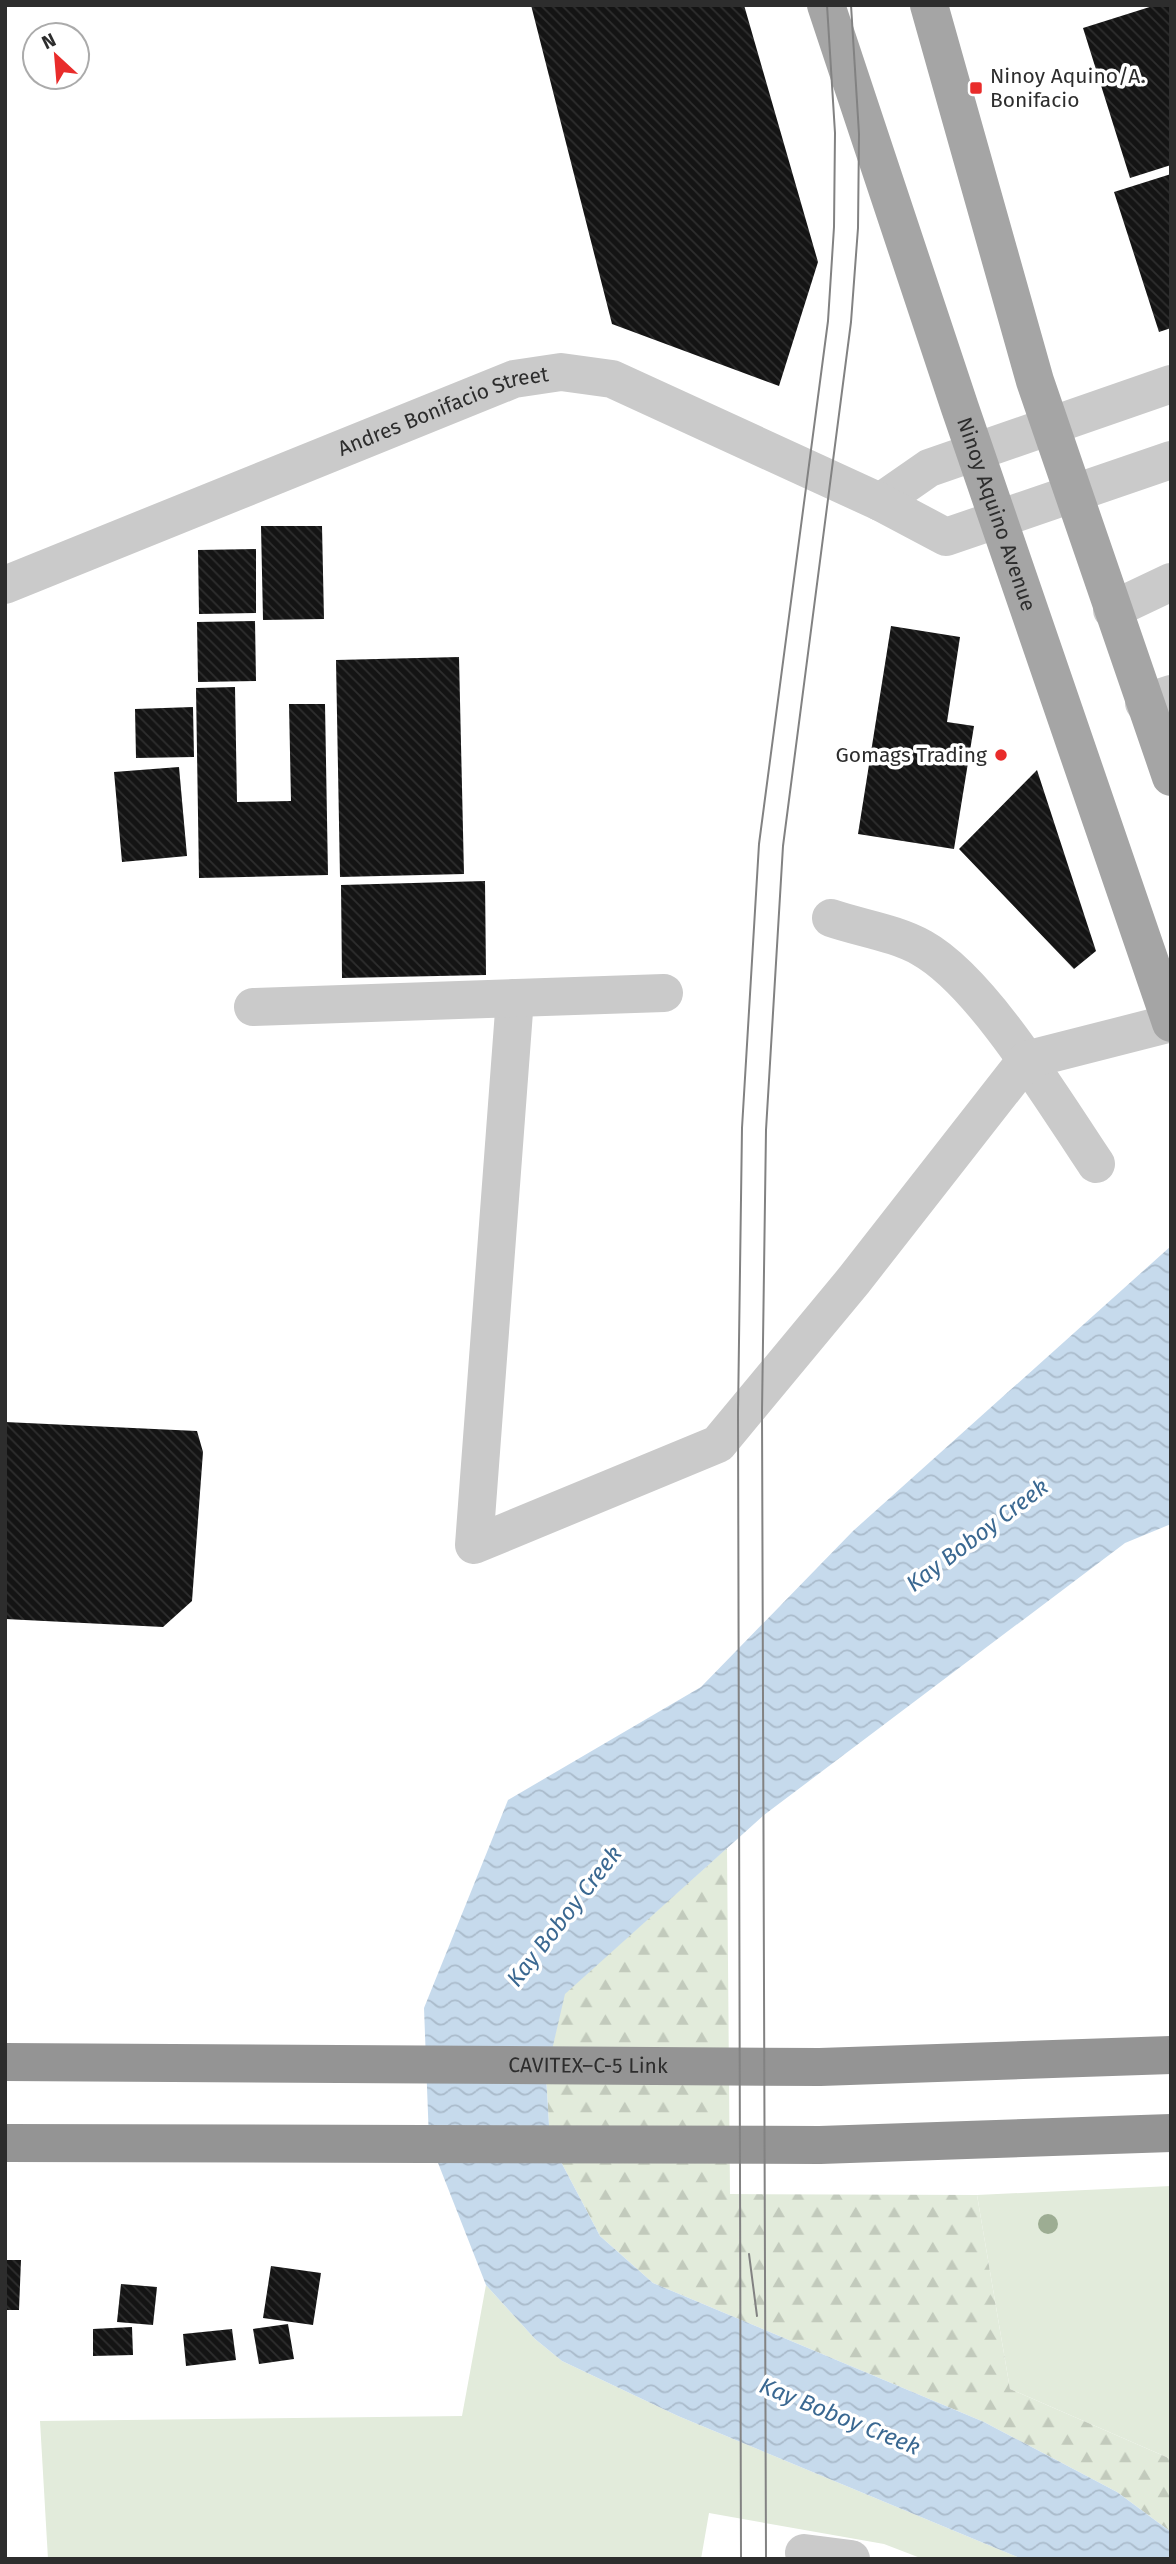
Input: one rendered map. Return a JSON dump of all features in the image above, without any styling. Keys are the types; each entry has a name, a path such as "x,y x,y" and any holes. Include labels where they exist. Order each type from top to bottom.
{"highway":[{"name":"CAVITEX–C-5 Link","path":"5,2062 820,2067 1171,2055"},
{"path":"5,2143 807,2145 1171,2133"}],"main road":[{"name":"Ninoy Aquino Avenue","path":"827,5 975,452 1171,1023"},
{"path":"929,5 1050,426 1112,610 1158,699 1171,777"}],"street":[{"name":"Andres Bonifacio Street","path":"5,585 514,379 561,372 612,379 880,502 946,537 1171,460"},
{"path":"880,502 929,468 1171,384"},
{"path":"1112,610 1171,582"},
{"path":"831,918 921,947 945,964 1026,1059 1096,1164"},
{"path":"253,1007 664,993"},
{"path":"515,998 474,1545 718,1444 854,1280 1026,1059 1171,1023"},
{"path":"804,2553 851,2559"}],"green space":[{"path":"727,1848 730,2194 977,2195 1010,2389 1171,2459 1171,2532 1117,2492 984,2422 653,2283 600,2236 550,2141 546,2076 564,1994"},
{"path":"1171,2186 1171,2459 1010,2389 977,2195"},
{"path":"486,2285 535,2339 562,2361 678,2416 1022,2559 923,2559 884,2544 709,2513 701,2559 48,2559 40,2421 462,2416"}],"water":[{"name":"Kay Boboy Creek","path":"1171,1246 1171,1524 1125,1543 764,1815 565,1994 546,2076 550,2141 600,2236 653,2283 984,2422 1117,2492 1171,2532 1171,2559 1022,2559 678,2416 562,2361 535,2339 486,2285 429,2140 424,2008 508,1800 701,1687 853,1531"}],"building":[{"path":"531,5 744,5 818,262 779,386 612,324"},
{"path":"1156,5 1171,5 1171,165 1130,178 1083,28"},
{"path":"1171,174 1171,328 1159,332 1114,192"},
{"path":"261,526 322,526 324,619 263,620"},
{"path":"256,549 256,613 199,614 198,550"},
{"path":"255,621 256,681 198,682 197,622"},
{"path":"891,626 960,637 947,722 974,726 954,849 858,834"},
{"path":"459,657 464,874 340,877 336,660"},
{"path":"235,687 237,802 291,801 289,704 325,704 328,875 199,878 196,688"},
{"path":"193,707 194,757 136,758 135,709"},
{"path":"179,767 187,856 122,862 114,772"},
{"path":"1037,770 1096,951 1074,969 959,849"},
{"path":"485,881 486,975 342,978 341,885"},
{"path":"5,1422 197,1431 203,1452 192,1601 163,1627 5,1619"},
{"path":"5,2260 21,2260 19,2310 5,2310"},
{"path":"271,2266 321,2273 313,2325 263,2318"},
{"path":"121,2284 157,2287 153,2325 117,2322"},
{"path":"288,2324 294,2359 259,2364 253,2329"},
{"path":"132,2327 133,2355 93,2356 93,2329"},
{"path":"232,2329 236,2360 186,2366 183,2334"}],"tram line":[{"path":"741,2559 738,1413 742,1128 759,844 828,321 834,227 835,133 827,5"},
{"path":"766,2559 762,1412 766,1130 783,846 851,322 858,228 859,134 851,5"},
{"path":"749,2254 757,2316"}],"place":[{"name":"Ninoy Aquino/A. Bonifacio","path":"976,88"},
{"name":"Gomags Trading","path":"1001,755"}]}
